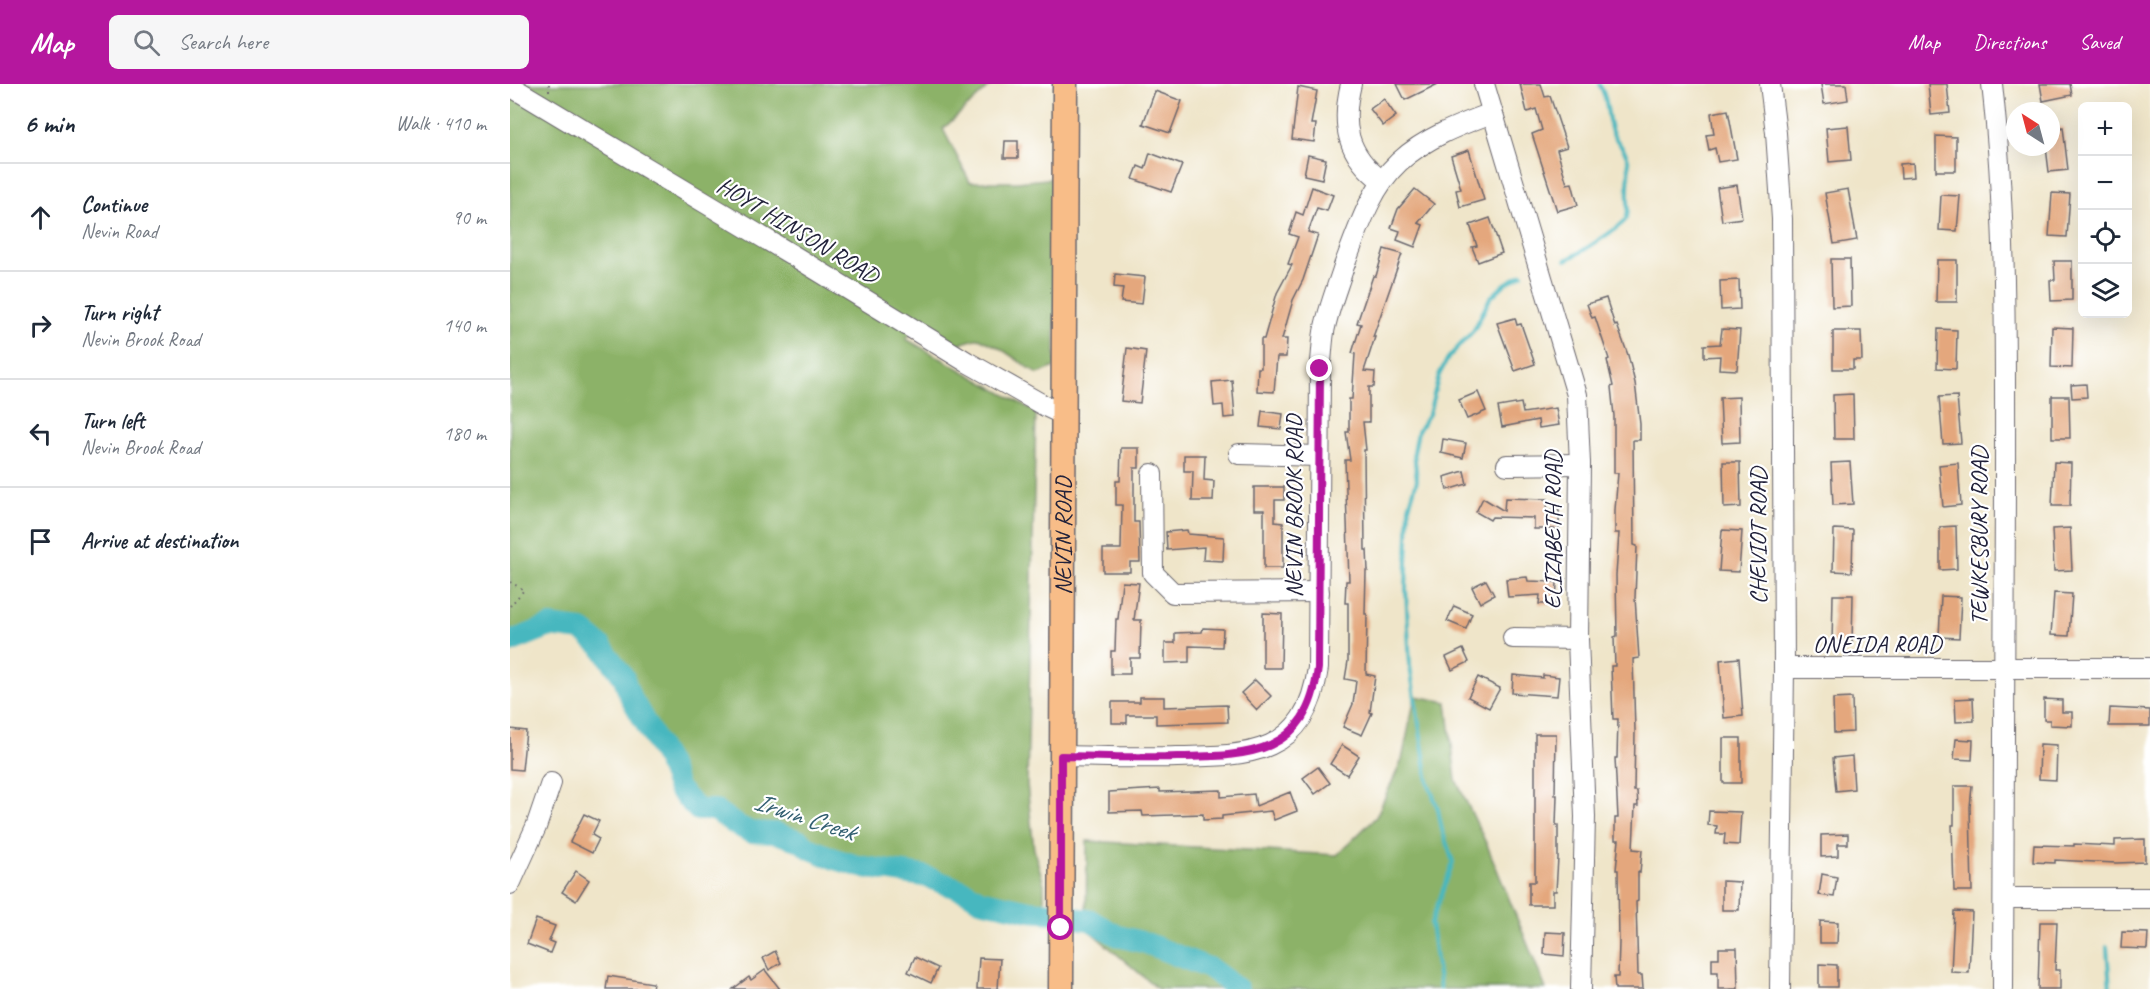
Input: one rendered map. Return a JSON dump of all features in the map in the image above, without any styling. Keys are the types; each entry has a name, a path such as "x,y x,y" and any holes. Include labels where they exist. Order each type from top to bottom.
{"main road":[{"name":"NEVIN ROAD","path":"1061,989 1065,84"}],"street":[{"path":"1351,84 1346,119 1350,140 1366,169 1382,181"},
{"name":"ELIZABETH ROAD","path":"1485,84 1577,395 1580,464 1578,639 1585,817 1581,989"},
{"name":"CHEVIOT ROAD","path":"1770,84 1782,219 1784,668 1780,989"},
{"name":"TEWKESBURY ROAD","path":"1992,84 2000,155 2003,232 2005,670 2003,989"},
{"name":"HOYT HINSON ROAD","path":"510,86 967,362 1062,414"},
{"name":"NEVIN BROOK ROAD","path":"1061,756 1222,756 1250,752 1275,743 1295,727 1310,705 1318,668 1320,369 1325,331 1336,289 1359,226 1382,181 1399,162 1419,146 1463,124 1492,113"},
{"path":"1239,454 1319,456"},
{"path":"1508,465 1580,464"},
{"path":"1152,474 1153,573 1173,593 1319,591"},
{"path":"1513,638 1578,639"},
{"name":"ONEIDA ROAD","path":"1784,668 2005,670 2150,668"},
{"path":"510,884 536,827 550,783"},
{"path":"2004,897 2150,898"}],"path":[{"path":"510,582 524,590 510,606"}],"green space":[{"path":"510,84 992,84 943,129 970,182 1017,182 1056,178 1055,367 1038,374 998,347 979,338 959,344 921,320 906,339 1036,412 1027,784 1034,850 1044,884 1044,912 980,900 967,892 924,876 858,866 835,859 811,849 800,841 776,833 750,832 715,810 698,810 678,789 668,763 629,694 624,678 601,646 582,630 550,626 510,642"},
{"path":"1415,696 1447,702 1456,780 1487,845 1546,989 1158,989 1086,928 1087,841 1337,855 1376,817 1402,760"}],"building":[{"path":"1397,84 1438,84 1405,100"},
{"path":"1520,84 1541,84 1545,97 1550,96 1567,147 1557,150 1567,184 1572,183 1578,205 1557,211 1532,134 1542,130 1536,109 1527,112"},
{"path":"1821,84 1846,84 1848,100 1824,104"},
{"path":"1928,84 1947,84 1950,113 1931,115"},
{"path":"2040,84 2070,84 2072,95 2043,101"},
{"path":"1298,87 1317,91 1311,124 1316,124 1314,142 1292,139"},
{"path":"1155,91 1182,101 1170,133 1143,124"},
{"path":"1384,99 1396,116 1383,126 1370,109"},
{"path":"1728,110 1737,159 1718,162 1715,148 1709,150 1706,135 1714,134 1711,113"},
{"path":"1848,126 1851,160 1829,162 1826,128"},
{"path":"2060,127 2063,127 2068,170 2049,172 2047,156 2060,156"},
{"path":"1936,136 1956,137 1956,171 1936,171"},
{"path":"1005,141 1018,141 1018,158 1004,158"},
{"path":"1469,150 1484,200 1460,207 1456,190 1461,189 1451,156"},
{"path":"1150,153 1182,165 1171,192 1133,179 1138,166 1145,169"},
{"path":"1308,155 1326,159 1322,179 1304,175"},
{"path":"1913,163 1914,177 1901,178 1900,164"},
{"path":"1737,185 1742,218 1722,221 1717,188"},
{"path":"1312,187 1333,195 1327,211 1317,208 1308,232 1318,235 1303,280 1293,300 1282,339 1287,339 1286,357 1277,357 1274,392 1257,391 1258,368 1261,368 1261,339 1264,339 1277,293 1292,265 1288,264 1298,237 1289,234 1296,212 1303,215"},
{"path":"1415,189 1434,204 1418,223 1423,225 1415,247 1397,240 1400,231 1391,228 1398,209"},
{"path":"1848,189 1857,240 1834,244 1825,193"},
{"path":"2052,193 2070,194 2067,237 2049,236"},
{"path":"1941,195 1960,196 1957,231 1939,230"},
{"path":"1490,218 1502,253 1478,262 1472,247 1477,246 1470,225"},
{"path":"1384,249 1402,254 1373,337 1375,337 1364,371 1375,372 1374,387 1369,387 1369,422 1363,422 1366,450 1364,450 1365,550 1367,550 1368,571 1366,571 1365,614 1367,614 1366,674 1375,676 1370,712 1372,713 1362,735 1343,727 1353,704 1356,681 1345,679 1348,661 1348,603 1345,603 1346,581 1349,581 1345,460 1350,460 1346,432 1349,432 1349,399 1352,399 1355,354 1352,353 1361,324 1357,323"},
{"path":"1831,259 1850,259 1851,306 1832,307"},
{"path":"1937,260 1957,260 1957,302 1936,302"},
{"path":"2054,261 2072,261 2072,300 2051,301 2050,280 2055,280"},
{"path":"1115,274 1145,277 1142,304 1121,302 1123,288 1114,287"},
{"path":"1739,280 1740,309 1721,310 1720,281"},
{"path":"1606,298 1628,355 1635,383 1640,424 1640,440 1633,440 1634,545 1637,546 1635,598 1639,658 1633,659 1634,791 1637,791 1638,806 1635,806 1633,849 1642,850 1640,873 1638,872 1638,901 1636,902 1638,975 1642,975 1643,989 1615,989 1614,977 1618,977 1619,942 1618,870 1616,870 1619,840 1615,840 1615,818 1618,818 1615,758 1617,758 1618,719 1613,719 1611,666 1615,666 1614,637 1617,636 1616,575 1619,533 1615,533 1615,510 1618,473 1614,473 1614,416 1611,387 1613,386 1607,360 1609,359 1595,317 1592,318 1587,304"},
{"path":"1515,318 1517,325 1521,324 1535,364 1515,371 1497,323"},
{"path":"2052,327 2073,328 2072,368 2051,367"},
{"path":"1722,329 1740,330 1737,370 1719,369 1720,356 1704,357 1704,345 1720,344"},
{"path":"1938,329 1957,330 1956,369 1937,368"},
{"path":"1833,331 1861,331 1862,360 1853,360 1853,369 1833,369"},
{"path":"1127,348 1146,351 1140,403 1121,401"},
{"path":"1232,380 1235,417 1224,418 1223,405 1214,406 1212,382"},
{"path":"2086,384 2087,397 2072,398 2071,385"},
{"path":"1478,392 1486,411 1467,419 1459,400"},
{"path":"1853,394 1854,439 1834,439 1833,395"},
{"path":"1957,396 1961,443 1943,444 1939,397"},
{"path":"2052,396 2069,396 2070,438 2052,438"},
{"path":"1739,397 1740,442 1722,443 1720,398"},
{"path":"1521,403 1523,413 1556,408 1559,425 1539,428 1538,420 1502,427 1498,407"},
{"path":"1262,411 1283,414 1281,429 1260,427"},
{"path":"1443,439 1466,443 1463,458 1441,453"},
{"path":"1121,448 1139,448 1139,468 1134,468 1134,522 1139,522 1140,562 1130,562 1130,572 1103,572 1103,549 1121,549 1122,505 1116,505 1116,481 1120,481"},
{"path":"1184,455 1205,455 1204,480 1214,481 1213,501 1192,501 1193,471 1184,471"},
{"path":"1723,462 1740,462 1741,507 1724,508"},
{"path":"1850,462 1853,504 1833,505 1831,463"},
{"path":"2054,462 2071,463 2070,506 2052,506"},
{"path":"1958,463 1961,505 1943,507 1939,465"},
{"path":"1464,471 1467,484 1447,490 1444,477"},
{"path":"1254,487 1284,487 1284,500 1275,500 1275,522 1283,523 1283,568 1264,568 1264,510 1254,510"},
{"path":"1483,498 1504,511 1505,498 1548,499 1547,510 1559,510 1559,529 1534,529 1534,518 1492,517 1490,520 1476,512"},
{"path":"1956,526 1957,569 1940,570 1940,527"},
{"path":"2070,528 2072,570 2054,571 2052,529"},
{"path":"1834,529 1853,530 1852,572 1833,571"},
{"path":"1187,530 1188,534 1224,537 1223,561 1203,560 1204,547 1167,550 1166,532"},
{"path":"1722,530 1742,531 1739,572 1719,571"},
{"path":"1527,577 1528,581 1557,582 1556,604 1539,604 1540,595 1508,597 1506,579"},
{"path":"1486,580 1494,595 1480,603 1472,587"},
{"path":"1122,582 1139,583 1134,620 1141,620 1140,658 1130,658 1130,674 1111,674 1111,651 1115,651 1116,619 1118,619"},
{"path":"2054,593 2072,594 2069,636 2051,635"},
{"path":"1833,595 1853,595 1852,644 1832,644"},
{"path":"1941,596 1961,597 1959,638 1939,637"},
{"path":"1454,606 1472,614 1466,629 1447,621"},
{"path":"1263,613 1282,614 1281,668 1263,668"},
{"path":"1203,628 1223,629 1222,647 1189,646 1189,662 1165,663 1165,643 1175,643 1175,633 1202,632"},
{"path":"1463,649 1469,662 1452,670 1446,657"},
{"path":"1739,658 1743,716 1724,718 1720,660"},
{"path":"1513,675 1559,677 1557,696 1512,693"},
{"path":"1478,677 1500,688 1489,708 1468,697"},
{"path":"1255,680 1271,696 1257,710 1241,693"},
{"path":"1140,697 1164,697 1164,707 1227,705 1228,722 1156,724 1156,715 1127,715 1127,723 1112,723 1112,702 1140,702"},
{"path":"1852,698 1853,732 1834,733 1833,699"},
{"path":"1973,698 1974,721 1956,722 1955,699"},
{"path":"2044,699 2062,700 2062,712 2072,712 2072,726 2050,725 2050,720 2044,720"},
{"path":"2110,708 2150,710 2150,726 2109,726"},
{"path":"510,729 526,731 522,770 510,769"},
{"path":"1535,734 1556,734 1555,795 1557,795 1558,858 1553,905 1529,905 1529,882 1535,882"},
{"path":"1723,738 1741,738 1741,783 1723,783"},
{"path":"1956,739 1973,740 1972,760 1954,759"},
{"path":"2040,744 2057,745 2056,780 2039,779"},
{"path":"1342,745 1359,756 1347,775 1330,764"},
{"path":"1852,756 1854,789 1836,791 1833,758"},
{"path":"1318,767 1330,783 1315,794 1303,778"},
{"path":"1954,786 1972,786 1970,807 1972,891 1954,891 1952,825 1954,825"},
{"path":"1160,789 1160,792 1221,790 1221,797 1254,794 1256,806 1290,792 1297,811 1274,820 1271,811 1203,820 1203,814 1143,816 1142,811 1109,812 1109,792"},
{"path":"1709,811 1741,812 1739,845 1724,844 1725,834 1716,834 1717,826 1708,825"},
{"path":"584,814 599,821 592,835 599,839 592,853 570,842"},
{"path":"1848,834 1848,844 1838,844 1838,856 1821,857 1821,835"},
{"path":"2145,839 2145,862 2055,860 2055,863 2033,862 2034,845 2115,846 2115,840"},
{"path":"576,871 589,880 576,901 562,892"},
{"path":"1822,874 1837,877 1834,897 1819,895"},
{"path":"1722,881 1740,882 1739,910 1722,910"},
{"path":"1954,911 1972,912 1969,973 1951,972"},
{"path":"536,919 555,926 549,941 554,943 550,953 527,944"},
{"path":"1820,921 1838,922 1837,943 1820,943"},
{"path":"2040,922 2057,922 2055,970 2060,970 2060,989 2038,989"},
{"path":"1545,932 1565,933 1564,956 1544,954"},
{"path":"2122,932 2148,933 2147,949 2121,948"},
{"path":"1719,948 1737,948 1738,989 1718,989 1718,972 1712,972 1712,958 1719,958"},
{"path":"775,951 781,963 769,970 763,958"},
{"path":"915,957 938,968 931,983 908,972"},
{"path":"979,958 1000,959 998,989 977,989"},
{"path":"1819,964 1837,965 1837,987 1819,987"},
{"path":"765,970 780,989 733,989 749,977 751,980"},
{"path":"608,976 653,983 652,989 606,989"}],"waterway":[{"path":"1566,260 1617,228 1627,215 1628,160 1612,132 1599,84"},
{"path":"1440,989 1431,923 1453,862 1428,782 1410,666 1406,589 1409,507 1417,480 1414,452 1418,431 1429,414 1439,375 1448,358 1474,330 1490,298 1505,284 1522,274"},
{"name":"Irwin Creek","path":"510,642 550,626 582,630 601,646 624,678 629,694 668,763 678,789 698,810 715,810 750,832 776,833 800,841 811,849 835,859 858,866 924,876 967,892 980,900 1030,911 1066,914 1074,918 1090,920 1118,936 1146,943 1211,969 1238,989"},
{"path":"2107,947 2110,989"}],"route":[{"path":"1061,928 1061,756 1135,758 1222,756 1250,752 1263,749 1286,736 1303,717 1310,705 1318,668 1320,369"}]}
